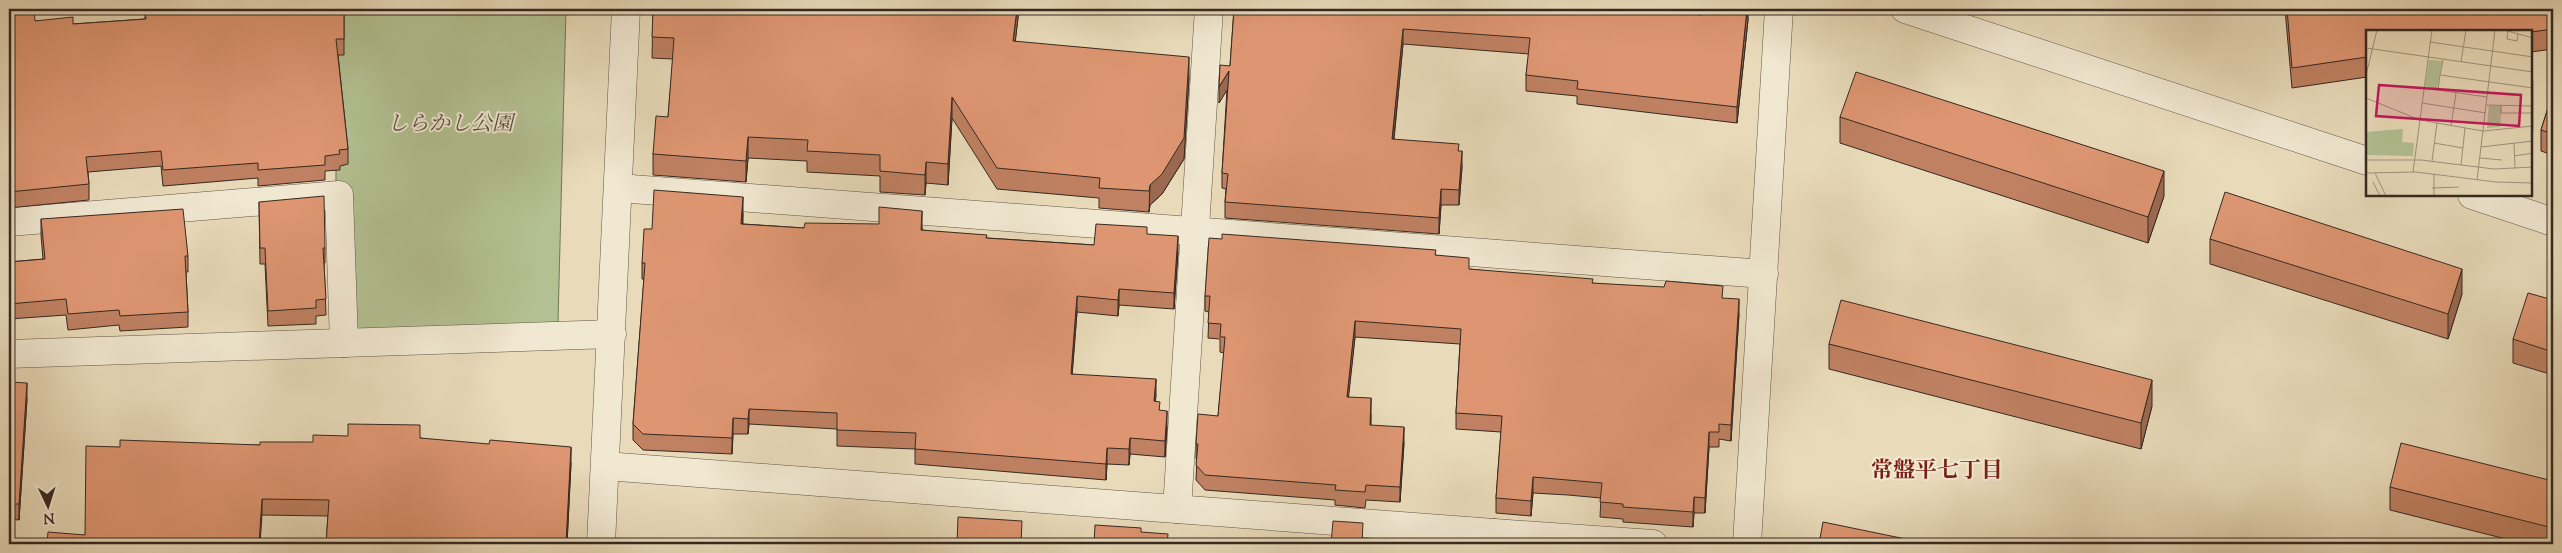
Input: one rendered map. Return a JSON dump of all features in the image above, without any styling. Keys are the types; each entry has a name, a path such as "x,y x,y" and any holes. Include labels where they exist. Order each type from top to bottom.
{"street":[{"path":"601,544 626,9"},
{"path":"1177,509 1209,9"},
{"path":"1747,544 1779,9"},
{"path":"1905,9 2366,160"},
{"path":"618,188 1764,274"},
{"path":"9,222 339,195 344,343"},
{"path":"2475,196 2553,222"},
{"path":"9,354 612,334"},
{"path":"605,466 1177,509 1494,539 1654,544"}],"green space":[{"name":"しらかし公園","path":"337,9 566,9 558,322 335,333"}],"building":[{"path":"9,9 34,9 35,21 73,17 73,24 146,19 145,12 166,9 344,9 344,39 336,39 348,149 339,150 340,154 325,156 325,165 258,170 258,163 163,170 161,151 86,157 89,184 9,192"},
{"path":"653,9 1017,9 1013,41 1189,57 1184,138 1162,174 1150,185 1149,191 1099,188 1100,178 997,168 952,97 948,164 926,162 925,175 880,171 880,155 807,151 808,140 748,137 746,161 653,154 656,116 668,117 674,38 652,37"},
{"path":"1234,9 1640,9 1701,15 1701,9 1747,9 1737,107 1577,89 1578,81 1526,75 1530,38 1403,29 1392,139 1459,144 1458,151 1462,151 1459,190 1441,189 1439,218 1225,202 1228,174 1222,173 1229,71 1219,87 1220,65 1230,66"},
{"path":"2287,9 2553,9 2553,29 2532,32 2532,30 2366,30 2366,57 2292,68"},
{"path":"1856,72 2164,171 2148,217 1840,117"},
{"path":"2553,92 2553,134 2541,130"},
{"path":"654,190 743,197 741,224 804,228 805,223 879,224 879,207 922,211 921,230 987,235 986,238 1094,245 1096,224 1147,227 1147,234 1178,236 1174,293 1119,289 1118,300 1077,296 1071,374 1156,379 1154,401 1160,402 1159,410 1167,411 1165,441 1130,438 1129,449 1107,448 1106,464 915,449 916,433 837,430 837,413 749,409 748,419 733,418 732,438 643,434 633,424 645,263 642,263 644,229 652,229"},
{"path":"2225,192 2462,269 2448,314 2210,239"},
{"path":"324,196 325,248 323,248 326,299 316,300 316,308 268,311 265,248 260,248 259,202"},
{"path":"183,209 188,256 185,256 188,312 120,316 119,310 68,314 66,299 9,304 9,262 45,259 41,219"},
{"path":"1222,234 1436,250 1435,255 1469,258 1469,269 1593,279 1592,283 1664,287 1666,281 1723,286 1722,298 1739,299 1731,425 1719,424 1719,432 1709,432 1705,498 1694,497 1693,512 1623,507 1623,504 1600,502 1602,483 1533,477 1531,501 1496,498 1502,416 1456,413 1461,329 1355,321 1347,397 1371,398 1370,425 1404,427 1400,487 1366,485 1365,492 1335,490 1336,485 1205,475 1196,465 1198,414 1218,416 1225,337 1220,337 1221,324 1208,323 1210,296 1205,296 1209,238 1222,239"},
{"path":"2528,293 2553,300 2553,352 2513,339"},
{"path":"1841,300 2152,380 2141,423 1829,344"},
{"path":"9,382 27,383 19,504 9,504"},
{"path":"348,424 420,425 420,438 489,444 490,440 571,447 566,544 326,544 329,500 262,499 259,544 47,544 48,532 85,535 86,446 120,447 120,440 260,445 260,442 313,442 313,435 348,436"},
{"path":"2401,443 2553,481 2553,528 2390,487"},
{"path":"958,517 1022,521 1021,544 957,544"},
{"path":"1333,521 1363,523 1362,544 1331,544"},
{"path":"1823,522 1930,544 1819,544"},
{"path":"1095,525 1141,528 1141,532 1168,534 1167,544 1094,544"}],"district":[{"name":"常盤平七丁目","path":"1937,469"}]}
